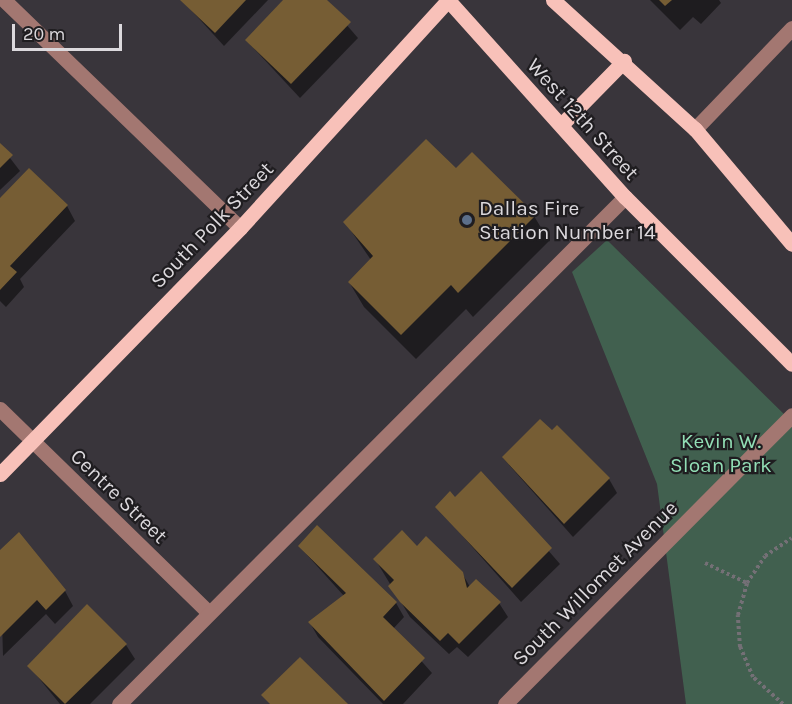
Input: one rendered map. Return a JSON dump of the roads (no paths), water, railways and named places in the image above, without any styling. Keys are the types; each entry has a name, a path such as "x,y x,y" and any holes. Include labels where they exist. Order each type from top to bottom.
{"main road":[{"name":"South Polk Street","path":"0,474 240,228 448,0"},
{"name":"West 12th Street","path":"448,0 625,197 792,364"},
{"path":"553,0 624,61 694,129 792,244"},
{"path":"561,125 624,61"}],"street":[{"path":"4,0 240,228"},
{"path":"694,129 792,28"},
{"path":"119,704 625,197"},
{"name":"Centre Street","path":"0,409 209,613"},
{"name":"South Willomet Avenue","path":"505,704 792,415"}],"place":[{"name":"Dallas Fire Station Number 14","path":"467,220"}],"park label":[{"name":"Kevin W. Sloan Park","path":"721,453"}]}
